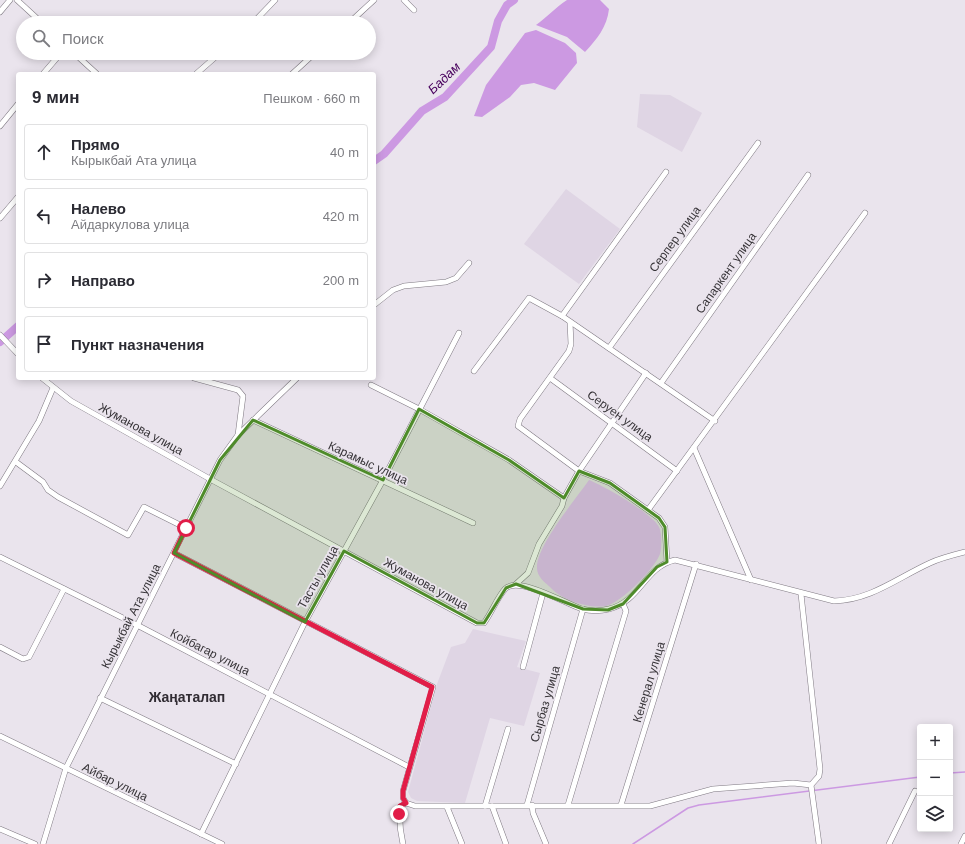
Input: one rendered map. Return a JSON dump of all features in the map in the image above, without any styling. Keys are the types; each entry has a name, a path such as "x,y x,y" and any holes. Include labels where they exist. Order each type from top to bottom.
{"street":[{"path":"0,12 10,0"},
{"path":"17,0 34,16"},
{"path":"260,16 275,0"},
{"path":"357,16 374,0"},
{"path":"404,0 414,10"},
{"path":"45,72 55,60"},
{"path":"82,60 95,72"},
{"path":"198,72 212,60"},
{"path":"294,72 307,60"},
{"path":"0,126 16,106"},
{"name":"Серпер улица","path":"609,348 758,143"},
{"path":"562,316 666,172"},
{"name":"Сапаркент улица","path":"661,383 808,175"},
{"path":"0,218 16,199"},
{"path":"648,510 715,421 865,213"},
{"path":"376,303 393,290 404,286 446,282 456,278 469,263"},
{"path":"474,371 529,298 562,316 715,421"},
{"path":"570,322 571,344 569,352 520,419 518,426 579,471 610,483 659,518 665,527 667,562"},
{"name":"Тасты улица","path":"201,834 305,622 383,480 459,333"},
{"path":"0,335 16,352"},
{"path":"646,373 579,471 564,498 562,506 539,544 528,572 516,584 583,609 596,611 608,610 623,604 634,594 657,567 675,560 696,564 801,594 834,601 858,598 879,591 929,563 965,552"},
{"name":"Серуен улица","path":"550,378 677,471"},
{"name":"Жуманова улица","path":"44,380 71,401 210,479 477,623 484,623 506,588 516,584"},
{"path":"201,380 238,390 243,396 238,434"},
{"name":"Кырыкбай Ата улица","path":"44,844 66,768 136,625 220,460 238,434 296,380"},
{"path":"371,385 419,409 509,460 564,498"},
{"path":"1,482 16,462 39,422 53,388"},
{"name":"Карамыс улица","path":"253,420 473,523"},
{"path":"694,448 751,580"},
{"path":"16,462 43,482 48,490 58,497 128,535 144,507 186,528"},
{"path":"174,553 432,687 408,767 403,791 403,798 406,803 415,806 650,806 713,789 793,783 811,785"},
{"name":"Койбагар улица","path":"0,558 269,693 408,767"},
{"name":"Кенерал улица","path":"621,805 696,564"},
{"path":"0,647 23,659 29,657 64,589"},
{"path":"523,667 543,593"},
{"path":"801,594 820,769 819,776 811,785 819,844"},
{"path":"568,805 626,611 623,604"},
{"name":"Сырбаз улица","path":"530,805 583,609"},
{"path":"100,698 236,764"},
{"path":"485,806 508,729"},
{"name":"Айбар улица","path":"0,736 222,844"},
{"path":"888,844 915,791"},
{"path":"403,844 400,832 399,814 400,806 406,803"},
{"path":"530,805 546,844"},
{"path":"447,806 462,844"},
{"path":"492,806 506,844"},
{"path":"0,830 35,844"},
{"path":"961,844 965,836"}],"highlighted area":[{"path":"419,409 509,460 564,498 579,471 610,483 659,518 665,527 667,562 657,567 623,604 608,610 583,609 516,584 506,588 484,623 477,623 344,551 305,622 174,553 220,460 253,420 383,480"}],"shaded area":[{"path":"567,0 600,0 609,9 604,27 585,52 567,37 536,25"},
{"path":"536,30 565,43 576,53 577,63 555,90 534,83 521,85 510,97 482,117 474,116 486,85 525,33"},
{"path":"640,94 670,95 702,113 682,152 637,127"},
{"path":"566,189 620,229 579,284 524,244"},
{"path":"589,480 616,494 638,508 655,521 661,533 660,554 652,568 620,599 606,606 599,607 584,605 561,596 545,583 537,571 538,559 550,535"},
{"path":"473,629 526,641 517,667 540,673 524,726 490,718 465,803 417,801 411,798 408,792 437,684 451,647 465,643"}],"waterway":[{"name":"Бадам","path":"376,160 384,154 422,111 445,97 491,47 498,21 507,5 514,0"},
{"name":"Бадам","path":"0,342 16,328"},
{"path":"953,773 965,772"},
{"path":"633,844 688,808 699,805 917,777"}],"district":[{"name":"Жаңаталап","path":"187,697"}],"route":[{"path":"186,528 174,553 432,687 408,767 403,791 403,798 406,803 400,806 399,814"}]}
